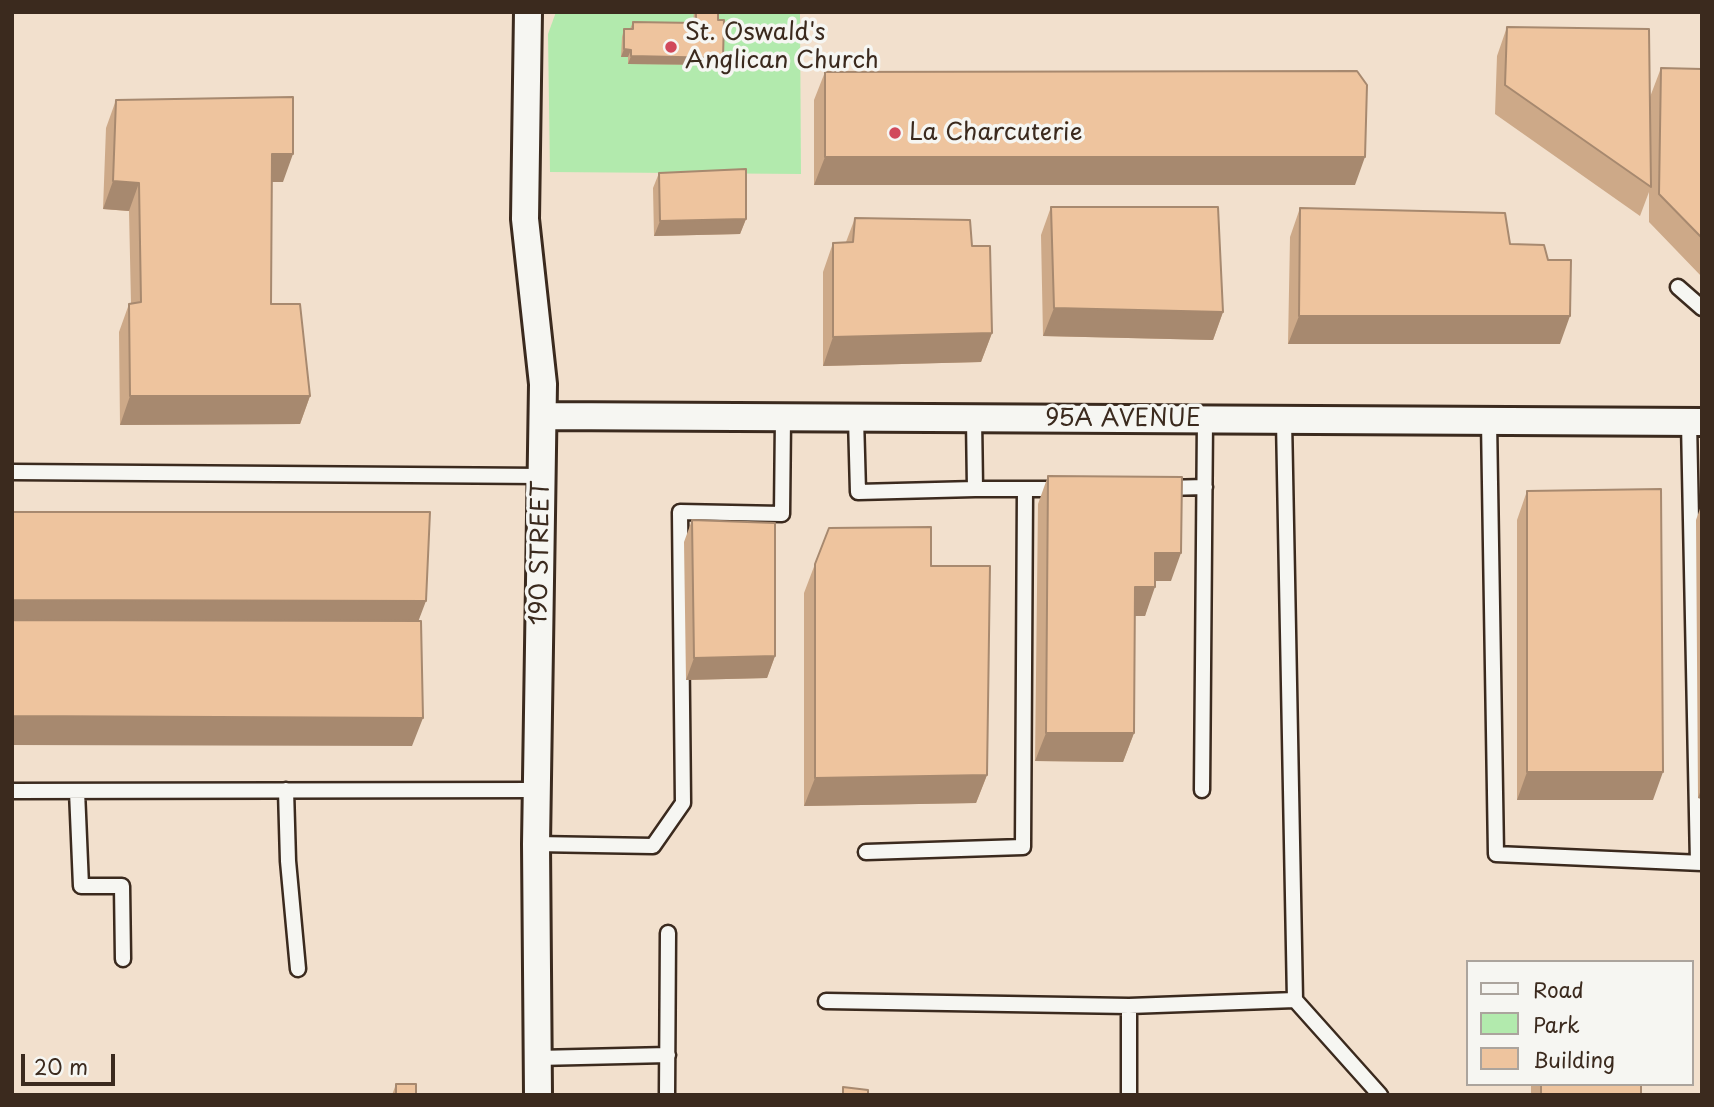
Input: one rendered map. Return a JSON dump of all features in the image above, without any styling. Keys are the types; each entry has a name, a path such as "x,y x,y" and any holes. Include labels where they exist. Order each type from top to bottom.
{"street":[{"name":"190 STREET","path":"528,12 524,219 541,353 543,416 536,844 538,1095"},
{"name":"95A AVENUE","path":"543,416 1695,422"}],"lane":[{"path":"1678,287 1702,308"},
{"path":"536,844 653,846 683,803 680,512 782,514 783,418"},
{"path":"856,418 858,492 1070,489"},
{"path":"974,418 975,489"},
{"path":"1202,790 1205,419"},
{"path":"1284,420 1295,1000 1380,1095"},
{"path":"1489,421 1496,854 1700,863 1695,422"},
{"path":"12,472 542,476"},
{"path":"1151,488 1205,487"},
{"path":"866,852 1023,847 1025,489"},
{"path":"286,790 288,861 298,969"},
{"path":"12,791 537,790"},
{"path":"77,791 81,886 122,886 124,958"},
{"path":"667,1095 668,933"},
{"path":"826,1002 1129,1006 1295,1000"},
{"path":"1129,1006 1129,1095"},
{"path":"537,1058 668,1055"}],"shaded area":[{"path":"12,12 1702,12 1702,1095 12,1095"}],"green space":[{"path":"556,12 800,12 801,174 550,172 548,34"}],"building":[{"name":"St. Oswald's Anglican Church","path":"696,12 718,12 718,20 724,20 723,58 631,56 631,50 624,49 624,29 633,29 633,22 696,23"},
{"path":"1507,27 1649,29 1651,187 1505,85"},
{"path":"1661,68 1702,69 1702,238 1659,194"},
{"path":"1357,71 1367,85 1365,157 825,157 825,72"},
{"path":"293,97 293,154 272,154 271,304 300,304 310,396 130,396 129,304 141,302 139,183 113,181 116,100"},
{"path":"746,169 746,219 660,221 659,173"},
{"path":"1051,207 1218,207 1223,312 1054,308"},
{"path":"1300,208 1505,213 1510,244 1544,245 1548,260 1571,260 1570,316 1299,316"},
{"path":"855,218 970,220 972,246 990,246 992,333 833,337 833,243 853,242"},
{"path":"1048,476 1182,477 1181,553 1155,553 1155,587 1135,587 1134,733 1046,733"},
{"path":"1661,489 1663,772 1527,772 1527,491"},
{"path":"12,512 430,512 426,601 12,600"},
{"path":"692,520 775,523 775,656 694,658"},
{"path":"931,527 931,566 990,566 987,775 815,778 815,564 829,528"},
{"path":"12,620 421,621 423,718 12,716"},
{"path":"396,1084 416,1084 416,1095 396,1095"},
{"path":"1541,1086 1641,1086 1641,1095 1541,1095"},
{"path":"843,1087 868,1090 868,1095 843,1095"}],"place":[{"name":"St. Oswald's Anglican Church","path":"671,47"},
{"name":"La Charcuterie","path":"895,133"}]}
